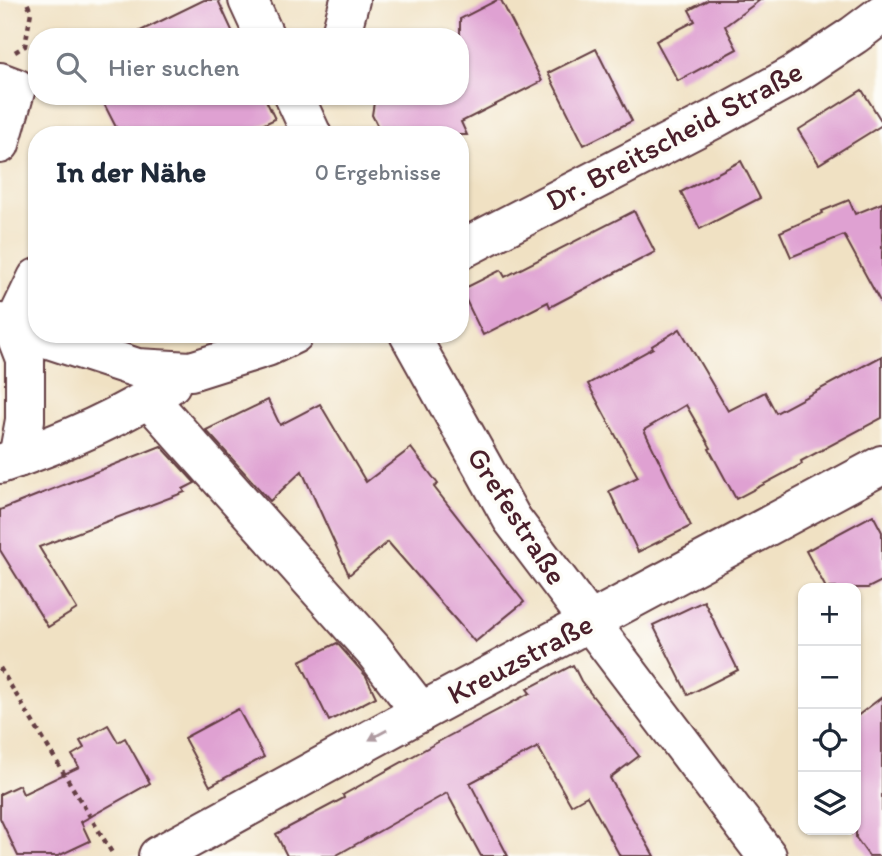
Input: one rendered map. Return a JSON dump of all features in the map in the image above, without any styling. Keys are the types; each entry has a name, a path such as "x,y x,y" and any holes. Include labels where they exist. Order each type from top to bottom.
{"street":[{"path":"248,0 261,28"},
{"path":"342,28 350,0"},
{"name":"Dr. Breitscheid Straße","path":"469,245 792,76 882,14"},
{"path":"0,144 16,88 6,68"},
{"path":"298,105 308,126"},
{"path":"7,326 28,292"},
{"path":"7,326 28,333"},
{"path":"7,326 25,359 25,420 9,461"},
{"path":"60,343 137,368 191,371"},
{"path":"9,461 95,427 149,399 191,371 275,343"},
{"name":"Grefestraße","path":"414,343 512,519 767,856"},
{"path":"149,399 374,651 421,712"},
{"name":"Kreuzstraße","path":"159,856 882,465"}],"path":[{"path":"6,68 25,46 30,12 26,0"},
{"path":"0,668 114,856"}],"building":[{"path":"204,0 218,0 231,28 146,28"},
{"path":"501,0 542,81 461,122 463,126 378,126 372,115 374,105 469,105 469,28 460,28 460,19"},
{"path":"708,0 760,0 725,26 737,49 678,81 656,41 695,21 689,10"},
{"path":"596,49 632,121 584,145 548,73"},
{"path":"862,90 882,125 819,164 798,130"},
{"path":"105,105 268,105 275,119 260,126 115,126"},
{"path":"741,161 760,198 700,229 681,192"},
{"path":"849,200 855,214 882,203 882,305 844,235 791,257 780,232"},
{"path":"634,211 655,252 550,307 548,302 483,335 469,306 469,286 501,270 505,277"},
{"path":"680,329 728,411 765,392 776,413 882,356 882,418 736,499 686,405 644,430 691,526 638,552 609,491 638,477 588,384 653,348 652,346"},
{"path":"268,400 280,425 320,404 366,482 411,448 438,484 434,487 524,602 475,642 388,542 349,575 302,471 270,501 206,430"},
{"path":"161,446 195,483 183,489 185,492 39,547 77,609 48,627 0,550 0,510"},
{"path":"873,515 882,532 882,581 868,588 861,588 861,583 823,583 806,551"},
{"path":"704,601 738,670 688,695 653,625"},
{"path":"337,643 366,676 376,697 329,721 300,661"},
{"path":"573,665 581,681 639,756 610,778 654,856 620,856 587,796 571,805 538,747 470,783 508,856 481,856 447,793 335,856 287,856 276,834 530,693 527,689"},
{"path":"882,697 882,856 869,856 856,838 856,835 861,835 861,713"},
{"path":"238,709 264,757 210,786 184,738"},
{"path":"108,725 118,742 125,738 150,783 81,822 90,841 58,856 18,856 0,818 0,794 19,785 23,794 79,767 72,755 84,748 80,741"}]}
